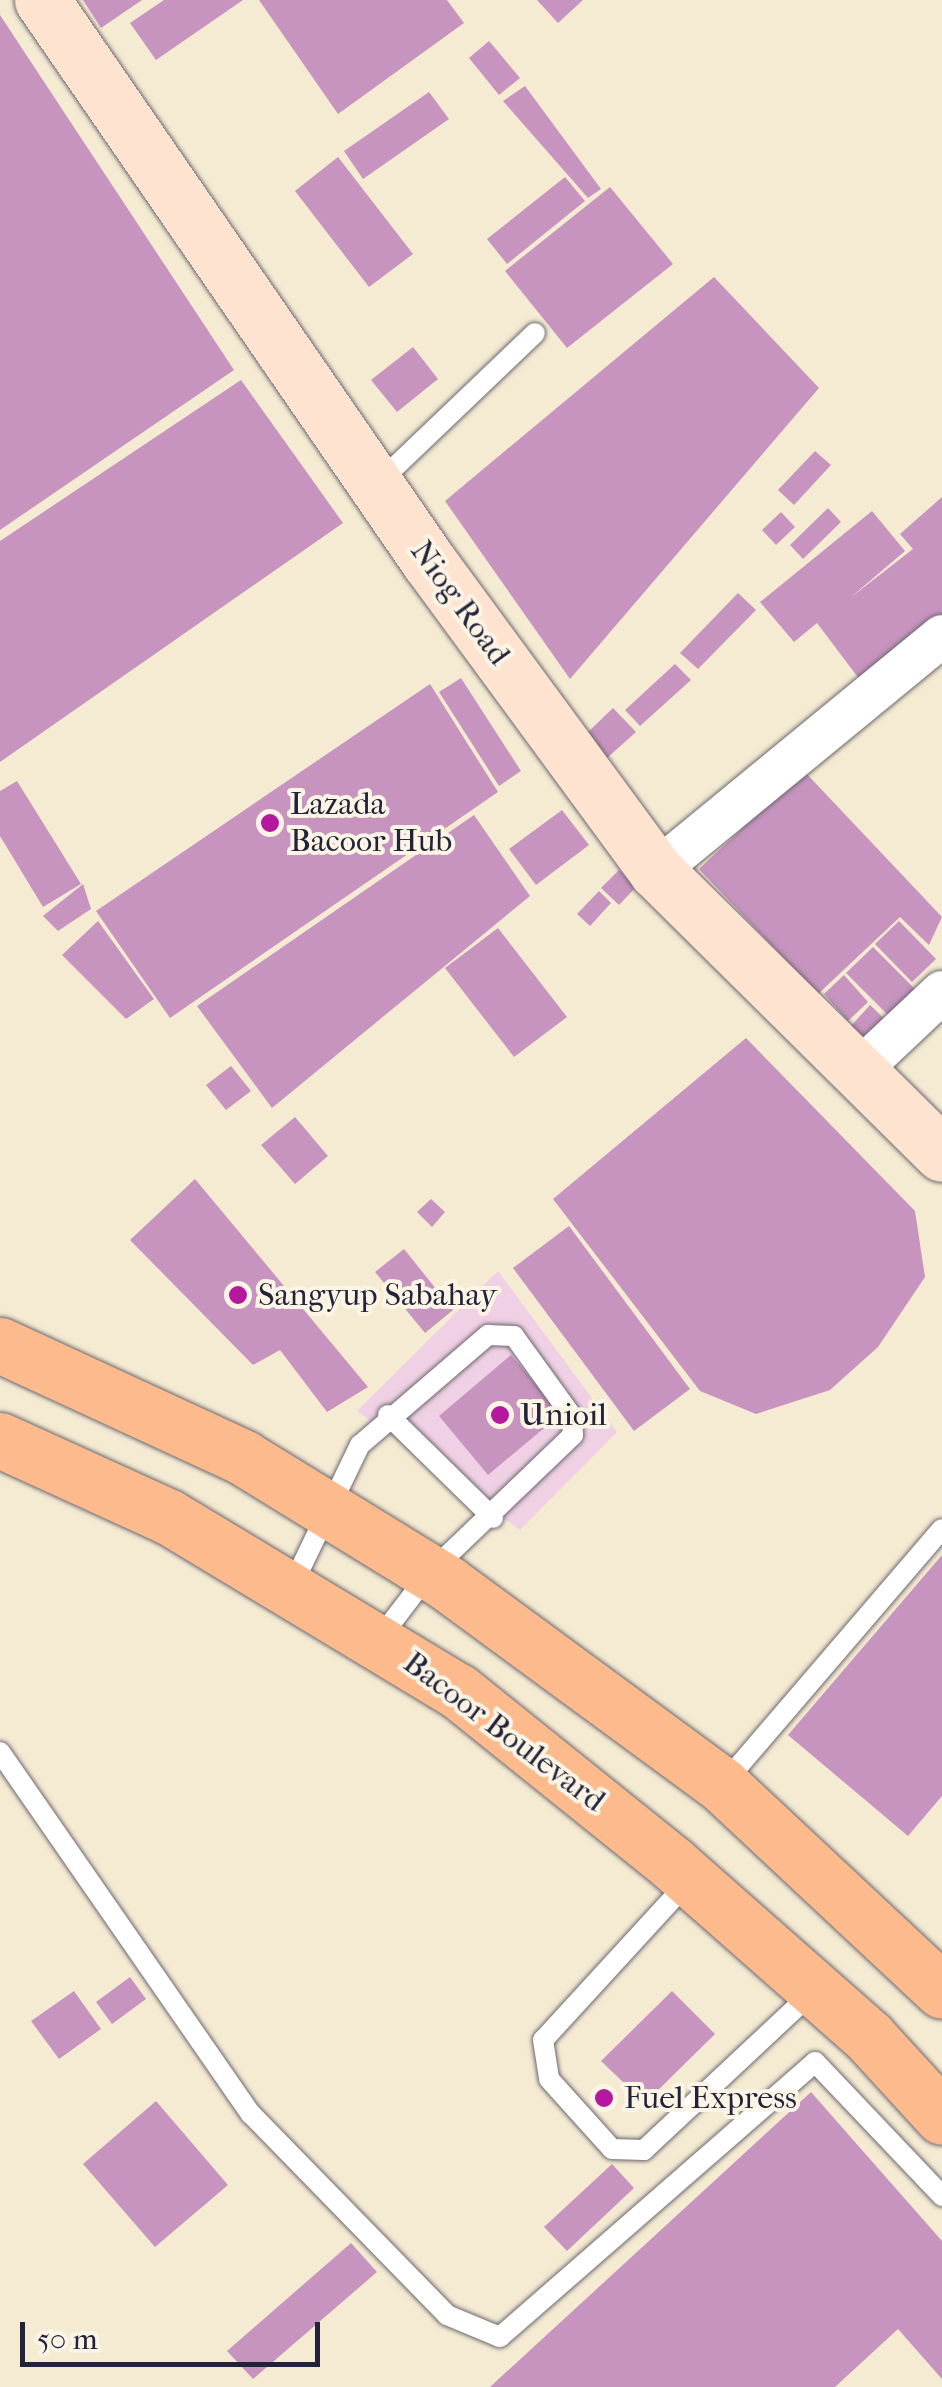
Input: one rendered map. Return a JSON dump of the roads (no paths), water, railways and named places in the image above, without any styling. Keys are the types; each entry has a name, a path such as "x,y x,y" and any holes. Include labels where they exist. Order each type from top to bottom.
{"main road":[{"path":"0,1345 152,1410 325,1505 430,1571 722,1785 942,1991"},
{"name":"Bacoor Boulevard","path":"0,1440 292,1586 458,1690 691,1880 815,1990 942,2117"}],"street":[{"name":"Niog Road","path":"42,0 376,484 656,871 854,1076 942,1154"},
{"path":"656,871 942,636"},
{"path":"854,1076 942,992"}],"lane":[{"path":"376,484 536,333"},
{"path":"292,1586 325,1505 388,1415 488,1336 514,1336 571,1415 573,1435 493,1518 430,1571 379,1639"},
{"path":"388,1415 493,1518"},
{"path":"722,1785 942,1530"},
{"path":"0,1752 252,2114 447,2315 500,2337 814,2062 942,2196"},
{"path":"691,1880 543,2040 549,2079 612,2149 644,2150 815,1990"}],"place":[{"name":"Lazada Bacoor Hub","path":"270,823"},
{"name":"Sangyup Sabahay","path":"238,1295"},
{"name":"Unioil","path":"500,1415"},
{"name":"Fuel Express","path":"604,2098"}]}
